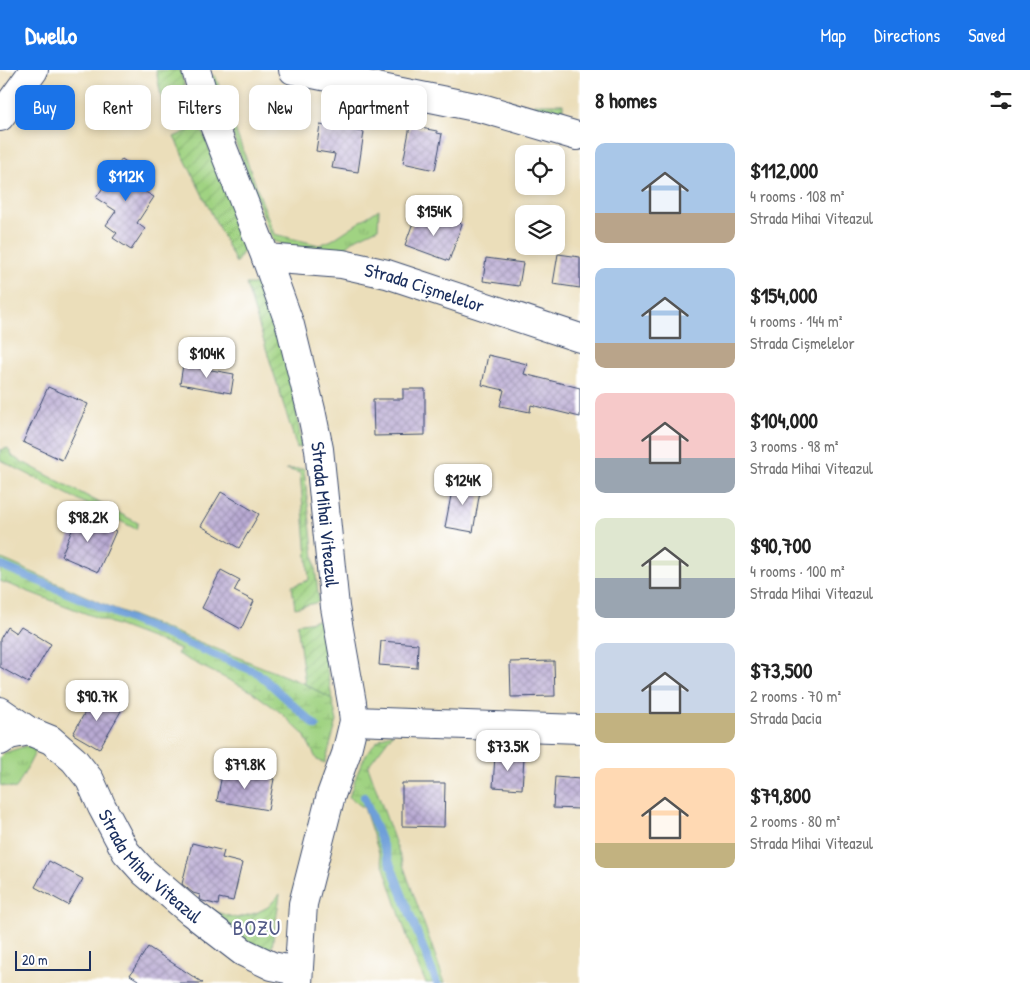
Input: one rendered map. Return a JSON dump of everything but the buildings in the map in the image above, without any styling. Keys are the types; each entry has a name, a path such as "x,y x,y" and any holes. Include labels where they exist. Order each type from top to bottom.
{"street":[{"path":"0,117 34,70"},
{"name":"Strada Mihai Viteazul","path":"0,711 29,731 51,740 74,760 90,780 126,852 144,872 191,912 243,952 298,977 303,904 329,804 346,754 354,721 335,607 319,449 290,326 266,258 208,110 196,70"},
{"path":"293,70 485,109 577,136"},
{"name":"Strada Cișmelelor","path":"266,258 342,264 387,274 580,338"},
{"path":"354,721 580,729"},
{"path":"0,741 9,735 29,731"}],"green space":[{"path":"156,70 180,70 184,85 161,85 161,96"},
{"path":"215,75 219,85 214,85 211,78"},
{"path":"534,104 563,104 563,124 534,119"},
{"path":"189,130 202,130 247,246 236,263 174,137"},
{"path":"231,130 235,130 274,234 319,245 332,240 379,209 378,228 357,238 338,253 302,250 273,241"},
{"path":"246,284 264,284 292,382 302,447 297,448"},
{"path":"8,448 13,457 138,523 136,529 0,460 0,450"},
{"path":"286,469 304,469 319,602 295,608 292,586 309,580 300,473"},
{"path":"0,558 106,605 305,684 332,699 337,721 325,763 317,760 304,735 280,712 251,691 177,654 180,649 0,581"},
{"path":"319,620 332,699 305,684 297,624"},
{"path":"393,733 368,766 445,983 426,983 414,957 364,808 349,797 359,768 369,750 384,737"},
{"path":"26,746 38,747 16,789 0,785 0,757 4,753"},
{"path":"280,894 272,947 263,952 196,906 236,918 256,913 268,907"}],"waterway":[{"path":"0,565 258,673 316,726"},
{"path":"364,797 437,983"}],"district":[{"name":"BOZU","path":"257,927"}]}
